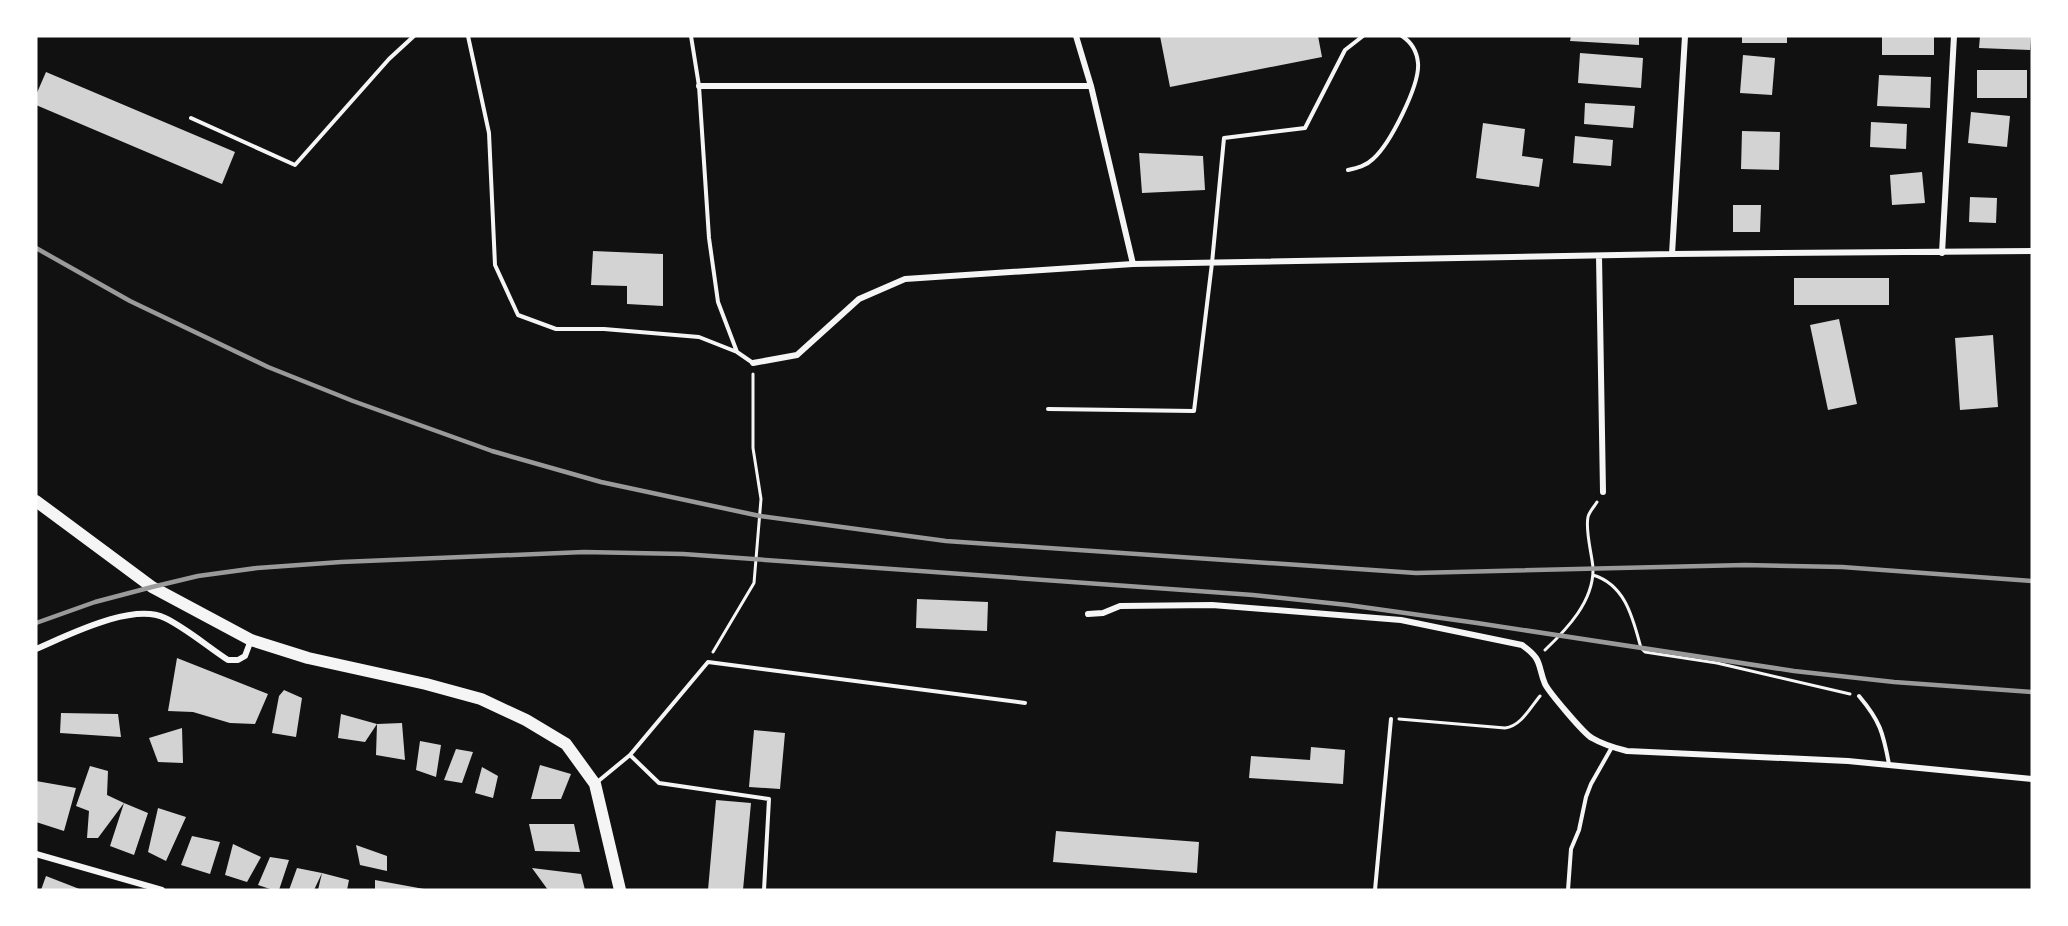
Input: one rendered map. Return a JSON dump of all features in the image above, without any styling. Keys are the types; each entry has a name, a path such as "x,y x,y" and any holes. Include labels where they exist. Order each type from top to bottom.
{"main road":[{"path":"36,501 152,587 251,640 309,658 426,684 481,699 526,720 566,744 595,784 620,890"}],"street":[{"path":"1076,36 1091,86 1133,264"},
{"path":"1672,254 1685,36"},
{"path":"1942,253 1954,36"},
{"path":"699,86 1091,86"},
{"path":"753,363 797,355 859,299 905,279 1133,264 1212,262 1672,254 2032,251"},
{"path":"1599,256 1603,492"},
{"path":"1088,614 1103,613 1120,606 1212,605 1401,620 1517,643 1537,657 1547,687 1588,735 1627,751 1848,761 2032,779"},
{"path":"36,649 99,622 148,614 165,618 228,660 238,660 245,656 251,640"},
{"path":"36,854 162,890"}],"lane":[{"path":"190,118 295,165 389,59 414,36"},
{"path":"468,36 489,133 495,266 518,315 555,329 604,329 699,337 737,352 753,363"},
{"path":"691,36 699,86 709,238 718,302 737,352"},
{"path":"1048,409 1194,411 1224,138 1305,128 1345,50 1363,36"},
{"path":"1348,170 1363,166 1374,159 1395,131 1400,120 1417,77 1418,63 1409,41 1402,36"},
{"path":"595,784 630,754 708,662 1025,703"},
{"path":"1858,696 1872,712 1882,731 1889,765"},
{"path":"1376,890 1391,719"},
{"path":"1568,890 1571,849 1579,830 1586,797 1612,746"},
{"path":"630,754 659,783 769,799 764,890"}],"path":[{"path":"708,662 754,583 761,499 753,448 753,363"},
{"path":"1537,657 1567,629 1587,595 1593,575 1588,516 1603,492"},
{"path":"1593,575 1609,582 1625,598 1641,648 1645,652 1717,663 1858,696"},
{"path":"1391,719 1512,727 1547,687"}],"building":[{"path":"1160,36 1318,36 1322,57 1170,87"},
{"path":"1571,36 1639,36 1639,45 1570,41"},
{"path":"1742,36 1787,36 1787,43 1742,43"},
{"path":"1882,36 1934,36 1934,55 1882,55"},
{"path":"1980,36 2031,36 2030,50 1979,48"},
{"path":"1580,53 1643,58 1641,88 1578,83"},
{"path":"1743,55 1775,58 1772,95 1740,93"},
{"path":"1977,70 2027,70 2027,98 1977,98"},
{"path":"46,72 235,152 222,184 36,105 36,95"},
{"path":"1879,75 1931,77 1930,108 1877,106"},
{"path":"1585,103 1635,106 1633,128 1584,124"},
{"path":"1971,112 2010,116 2007,147 1968,143"},
{"path":"1871,122 1907,124 1906,149 1870,147"},
{"path":"1483,123 1525,129 1522,156 1543,159 1539,187 1476,178"},
{"path":"1742,131 1780,132 1779,170 1741,169"},
{"path":"1575,136 1613,140 1611,166 1573,163"},
{"path":"1139,153 1203,156 1205,190 1142,193"},
{"path":"1922,172 1925,203 1892,205 1890,175"},
{"path":"1970,197 1997,198 1996,223 1969,222"},
{"path":"1733,205 1761,205 1760,232 1733,232"},
{"path":"593,251 663,254 663,306 627,304 627,286 591,285"},
{"path":"1794,278 1889,278 1889,305 1794,305"},
{"path":"1839,319 1857,404 1828,410 1810,325"},
{"path":"1993,335 1998,407 1960,410 1955,338"},
{"path":"917,599 988,602 987,631 916,628"},
{"path":"177,658 268,694 255,724 230,723 193,712 168,711"},
{"path":"284,690 302,698 296,737 272,733 279,696"},
{"path":"61,713 118,714 121,737 60,733"},
{"path":"341,714 377,724 365,742 338,738"},
{"path":"402,723 405,760 376,755 377,724"},
{"path":"182,728 183,763 158,762 149,738"},
{"path":"754,730 785,733 780,789 749,787"},
{"path":"420,741 441,745 436,777 416,770"},
{"path":"1311,747 1345,750 1343,784 1249,778 1251,756 1310,760"},
{"path":"456,749 473,752 462,783 444,780"},
{"path":"540,765 571,774 561,799 531,799"},
{"path":"90,766 108,771 107,795 124,803 98,838 87,838 89,811 76,806"},
{"path":"482,767 498,776 493,798 475,793"},
{"path":"36,781 76,788 64,831 36,822"},
{"path":"716,800 751,803 743,890 708,890"},
{"path":"124,803 148,813 134,855 110,846"},
{"path":"158,808 186,817 166,861 148,852"},
{"path":"529,824 574,824 580,852 535,851"},
{"path":"1056,831 1199,842 1197,873 1053,862"},
{"path":"192,836 220,842 210,874 181,865"},
{"path":"233,844 261,857 247,882 225,875"},
{"path":"356,845 387,856 387,871 360,865"},
{"path":"270,857 289,860 279,890 258,885"},
{"path":"297,868 322,873 314,890 289,890"},
{"path":"532,868 581,874 585,890 548,890"},
{"path":"322,873 349,880 347,890 318,890"},
{"path":"46,876 82,890 41,890"},
{"path":"375,880 424,889 424,890 375,890"}],"railway":[{"path":"36,248 130,301 268,367 353,401 492,451 601,482 760,516 946,541 1416,573 1745,565 1842,567 2032,581"},
{"path":"36,623 95,602 152,587 198,576 257,568 341,562 584,552 683,554 1253,595 1348,605 1477,623 1794,671 1894,682 2032,692"}]}
